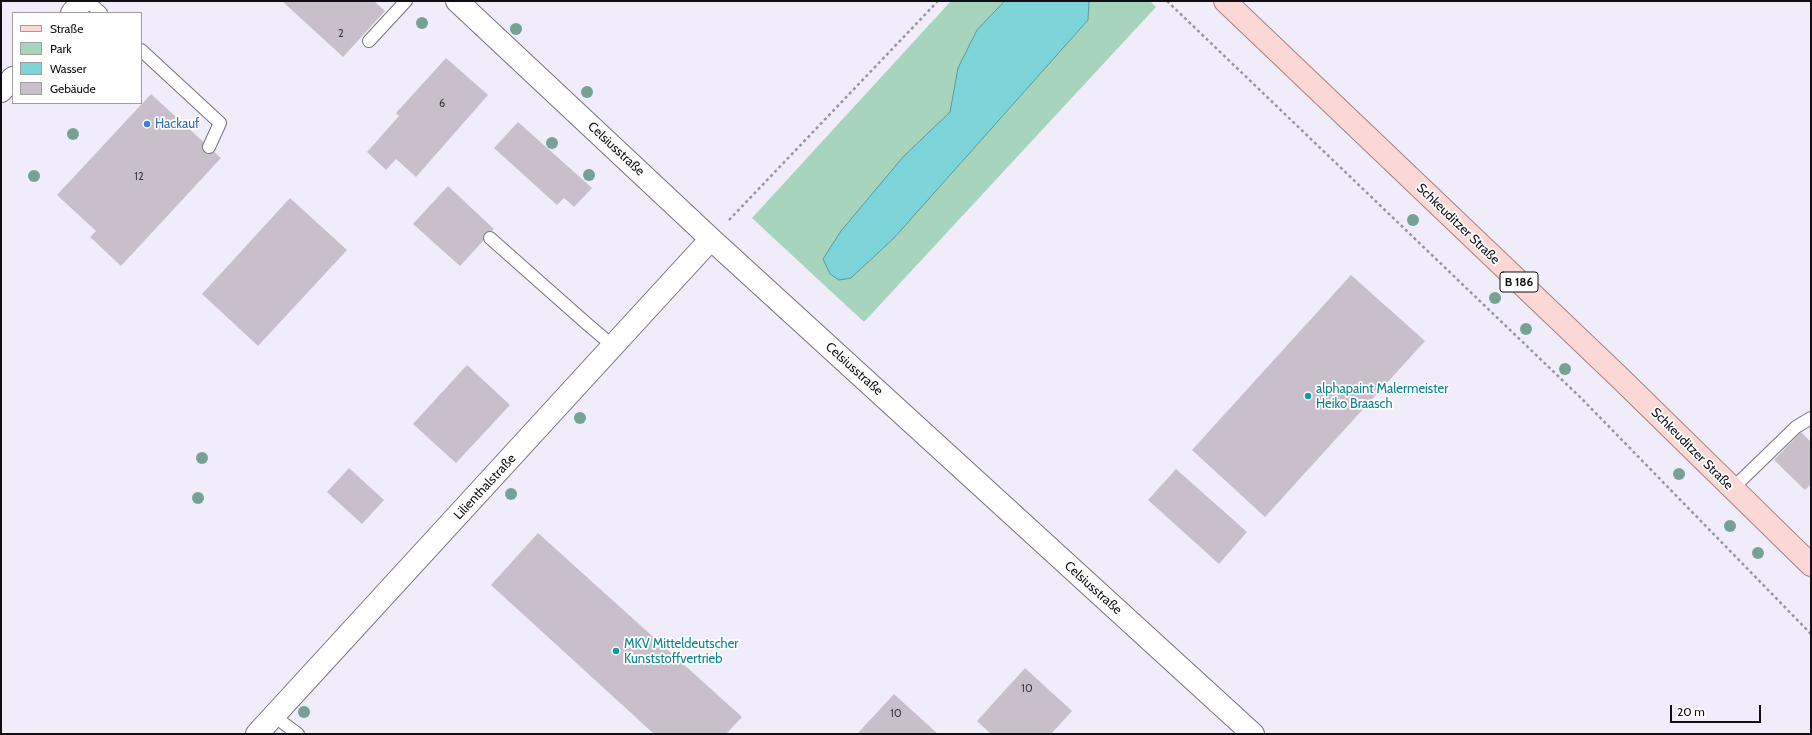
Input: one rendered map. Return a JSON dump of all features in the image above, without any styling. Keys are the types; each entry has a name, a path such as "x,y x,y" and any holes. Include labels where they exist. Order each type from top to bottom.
{"main road":[{"name":"Schkeuditzer Straße","path":"1225,1 1618,376 1811,565"}],"street":[{"path":"73,12 83,1"},
{"name":"Celsiusstraße","path":"457,1 711,239 1253,734"},
{"path":"1,91 12,79"},
{"name":"Lilienthalstraße","path":"257,734 711,239"}],"lane":[{"path":"88,1 100,12"},
{"path":"369,41 406,1"},
{"path":"142,51 220,123 209,147"},
{"path":"490,238 613,346"},
{"path":"1732,489 1796,427 1811,418"},
{"path":"274,716 298,734"}],"path":[{"path":"711,239 938,1"},
{"path":"1167,1 1582,399 1811,634"}],"green space":[{"path":"951,1 1150,1 1156,7 864,322 752,218"}],"water":[{"path":"1005,1 1089,1 1088,20 894,238 851,278 839,280 830,274 823,259 841,231 903,157 950,112 958,68 977,30"}],"building":[{"path":"282,1 374,1 385,11 343,57"},
{"path":"446,58 488,95 416,177 396,159 386,170 367,152 399,116 396,113"},
{"path":"151,94 221,158 121,266 90,237 96,231 57,195"},
{"path":"518,122 592,188 574,207 564,198 557,205 494,148"},
{"path":"448,186 494,229 460,266 413,224"},
{"path":"290,198 347,250 258,346 202,294"},
{"name":"alphapaint Malermeister Heiko Braasch","path":"1351,275 1425,341 1265,517 1192,450"},
{"path":"467,365 510,405 456,463 413,424"},
{"path":"1801,432 1811,442 1811,484 1805,490 1774,460"},
{"path":"349,468 384,500 362,524 327,492"},
{"path":"1176,469 1247,532 1219,564 1148,500"},
{"name":"MKV Mitteldeutscher Kunststoffvertrieb","path":"538,533 742,717 726,734 654,734 491,585"},
{"path":"1025,668 1072,711 1051,734 989,734 990,733 977,721"},
{"path":"894,694 938,734 857,734"}],"place":[{"name":"Hackauf","path":"147,124"},
{"name":"alphapaint Malermeister Heiko Braasch","path":"1308,396"},
{"name":"MKV Mitteldeutscher Kunststoffvertrieb","path":"616,651"}]}
